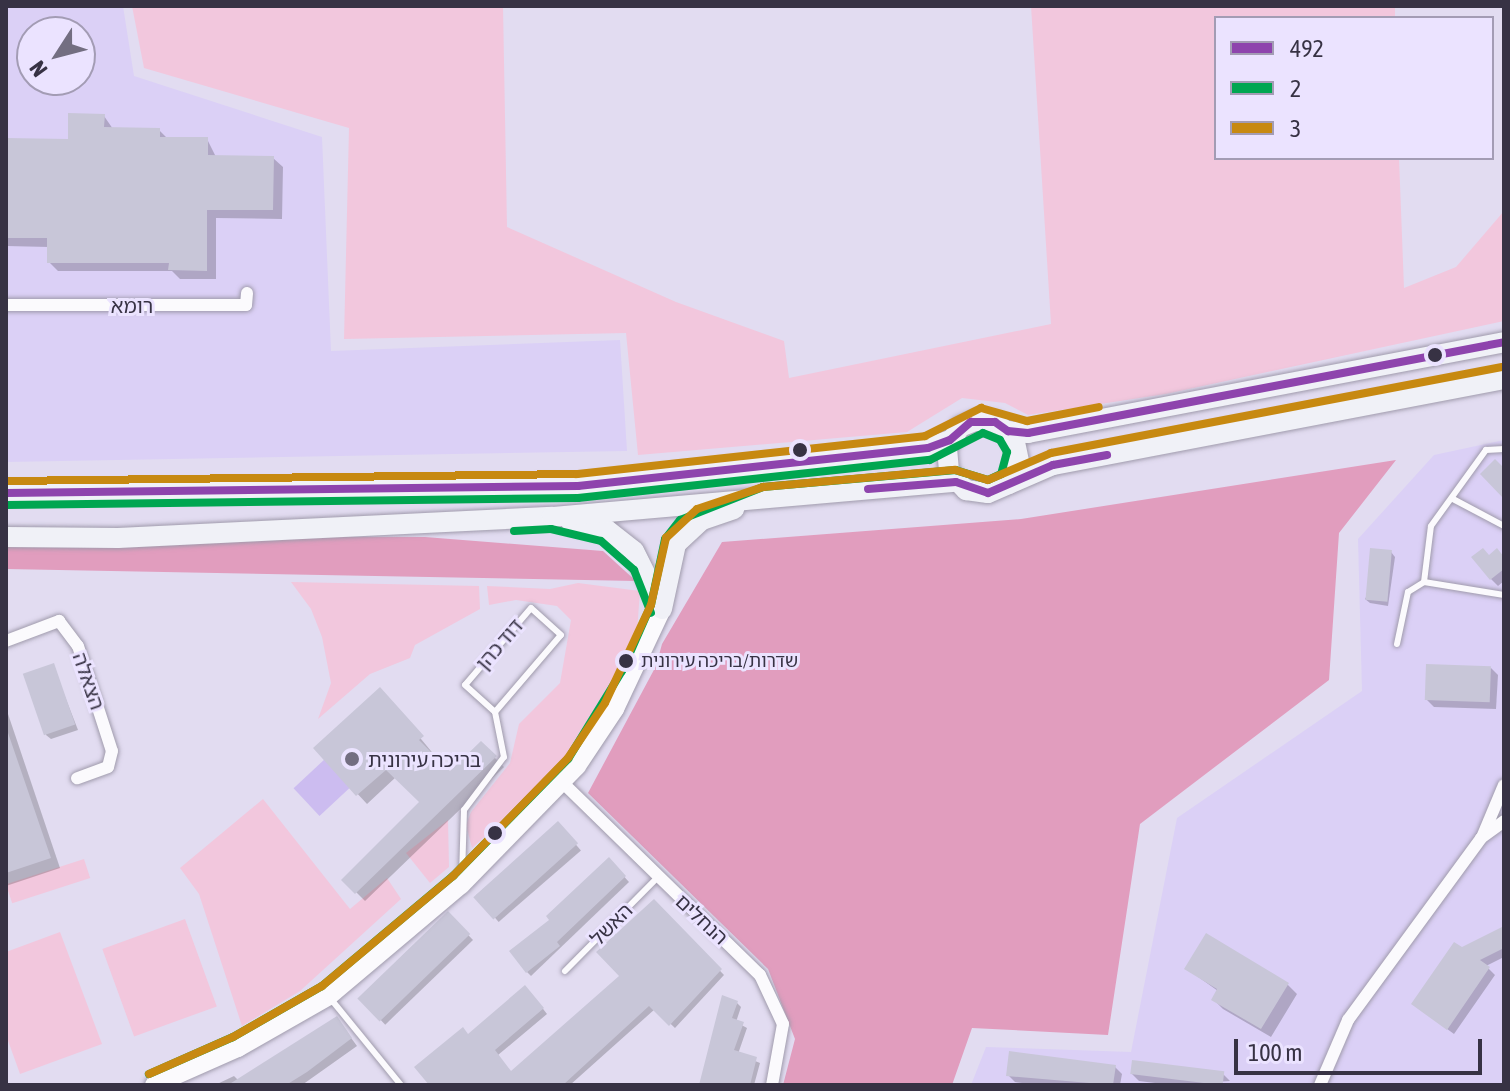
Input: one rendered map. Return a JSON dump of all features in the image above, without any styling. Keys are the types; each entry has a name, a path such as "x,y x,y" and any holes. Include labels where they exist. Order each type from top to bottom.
{"main road":[{"path":"6,493 578,486 928,448 950,440 971,422 995,422 1008,431 1028,433 1504,342"},
{"path":"6,537 118,538 552,517 956,482 977,493 1009,484 1053,465 1504,379"},
{"path":"1008,431 1019,461 1009,484"},
{"path":"950,440 946,460 956,482"},
{"path":"662,609 669,561 687,530 764,499"},
{"path":"552,517 607,530 634,551 662,609"}],"street":[{"name":"רומא","path":"6,305 246,305 247,293"},
{"path":"154,1085 238,1048 329,996 461,885 561,781 615,709 662,609"},
{"name":"הצאלה","path":"6,641 59,621 78,646 112,751 108,767 77,778"},
{"name":"הנחלים","path":"561,781 760,975 773,996 783,1024 772,1085"},
{"path":"1320,1085 1348,1020 1481,838 1504,785"},
{"path":"1481,838 1504,821"}],"lane":[{"path":"1424,582 1431,526 1486,450 1504,449"},
{"path":"1453,499 1504,526"},
{"path":"1397,644 1408,592 1424,582 1504,595"},
{"name":"דוד כהן","path":"531,608 561,635 495,712 465,685 531,608"},
{"path":"461,885 464,810 504,757 495,712"},
{"name":"האשל","path":"565,971 658,877"},
{"path":"329,996 401,1085"}],"shaded area":[{"path":"6,6 123,6 134,76 322,137 331,351 620,340 627,451 6,462"},
{"path":"132,6 503,6 507,227 676,302 784,341 789,378 1051,324 1031,6 1395,6 1395,16 1214,16 1214,160 1399,160 1404,288 1456,267 1504,211 1504,321 1166,394 1028,415 1005,403 962,398 907,432 638,455 626,333 344,339 349,128 144,68"},
{"path":"1504,440 1504,1085 971,1085 986,1047 1131,1052 1177,818 1362,691 1358,539 1434,455"},
{"path":"1396,460 1339,533 1329,680 1140,824 1108,1035 972,1028 952,1085 783,1085 795,1039 768,969 588,793 656,666 662,644 722,542 1021,519"},
{"path":"6,536 425,537 603,551 636,581 6,569"},
{"path":"291,582 479,586 480,609 415,645 410,658 370,674 318,719 331,683 322,637 311,609"},
{"path":"578,583 640,591 636,645 553,775 472,848 466,825 471,812 510,763 519,724 560,683 571,620 557,606 516,600 489,605 487,586 550,589"},
{"name":"בריכה עירונית","path":"385,703 411,731 319,816 294,788"},
{"path":"263,799 350,909 387,878 401,899 300,991 242,1026 199,894 180,868"},
{"path":"448,820 449,867 430,883 406,853"},
{"path":"84,859 90,878 12,903 6,884"},
{"path":"185,919 217,1006 134,1036 102,949"},
{"path":"60,932 102,1044 20,1074 6,1035 6,952"}],"building":[{"path":"68,113 105,114 104,127 160,128 160,137 208,137 208,155 274,156 273,210 207,210 207,271 168,270 169,263 47,263 47,238 6,238 6,138 68,139"},
{"path":"1495,459 1504,468 1504,499 1480,474"},
{"path":"1370,548 1392,550 1387,602 1365,600"},
{"path":"1483,548 1489,555 1497,548 1504,557 1504,569 1490,580 1471,557"},
{"path":"54,663 75,724 44,735 23,674"},
{"path":"1426,664 1491,666 1490,702 1425,700"},
{"path":"380,687 424,736 419,740 450,771 481,741 497,756 355,894 341,880 419,802 386,770 356,796 313,748"},
{"path":"6,727 51,858 6,873"},
{"path":"558,821 578,843 493,920 473,897"},
{"path":"609,857 626,876 557,942 560,946 526,973 509,951 549,920 546,916"},
{"path":"654,899 722,969 669,1026 649,1006 563,1085 429,1085 414,1067 463,1027 468,1034 525,985 544,1008 495,1050 511,1071 619,976 596,952"},
{"path":"448,911 470,934 380,1022 357,999"},
{"path":"1504,926 1504,948 1480,960 1490,967 1447,1030 1411,1004 1454,942 1462,947"},
{"path":"1206,933 1289,983 1261,1029 1211,1000 1217,989 1184,969"},
{"path":"722,995 738,1001 732,1018 744,1022 734,1050 757,1057 750,1085 699,1085"},
{"path":"337,1016 352,1038 307,1072 286,1085 228,1085"},
{"path":"1009,1051 1116,1065 1113,1085 1006,1076"},
{"path":"1132,1060 1224,1071 1223,1085 1130,1074"}],"transit line":[{"name":"492","path":"6,493 578,486 928,448 950,440 971,422 995,422 1008,431 1028,433 1504,342"},
{"name":"3","path":"149,1074 233,1037 322,986 453,876 568,758 605,703 651,605 666,538 697,509 763,487 955,470 988,480 1051,453 1502,367"},
{"name":"3","path":"6,481 577,474 925,436 981,408 1027,421 1099,407"},
{"name":"2","path":"6,505 578,498 930,460 983,433 1000,440 1007,452 1001,474 988,480 956,470 763,487 680,520 665,539 651,605 622,671 568,759 453,876 322,986 233,1037 149,1074"},
{"name":"492","path":"868,489 956,482 988,493 1053,465 1107,455"},
{"name":"2","path":"514,531 551,529 601,541 634,570 651,613"}],"place":[{"name":"שדרות/בריכה עירונית","path":"626,661"},
{"name":"בריכה עירונית","path":"352,759"}]}
